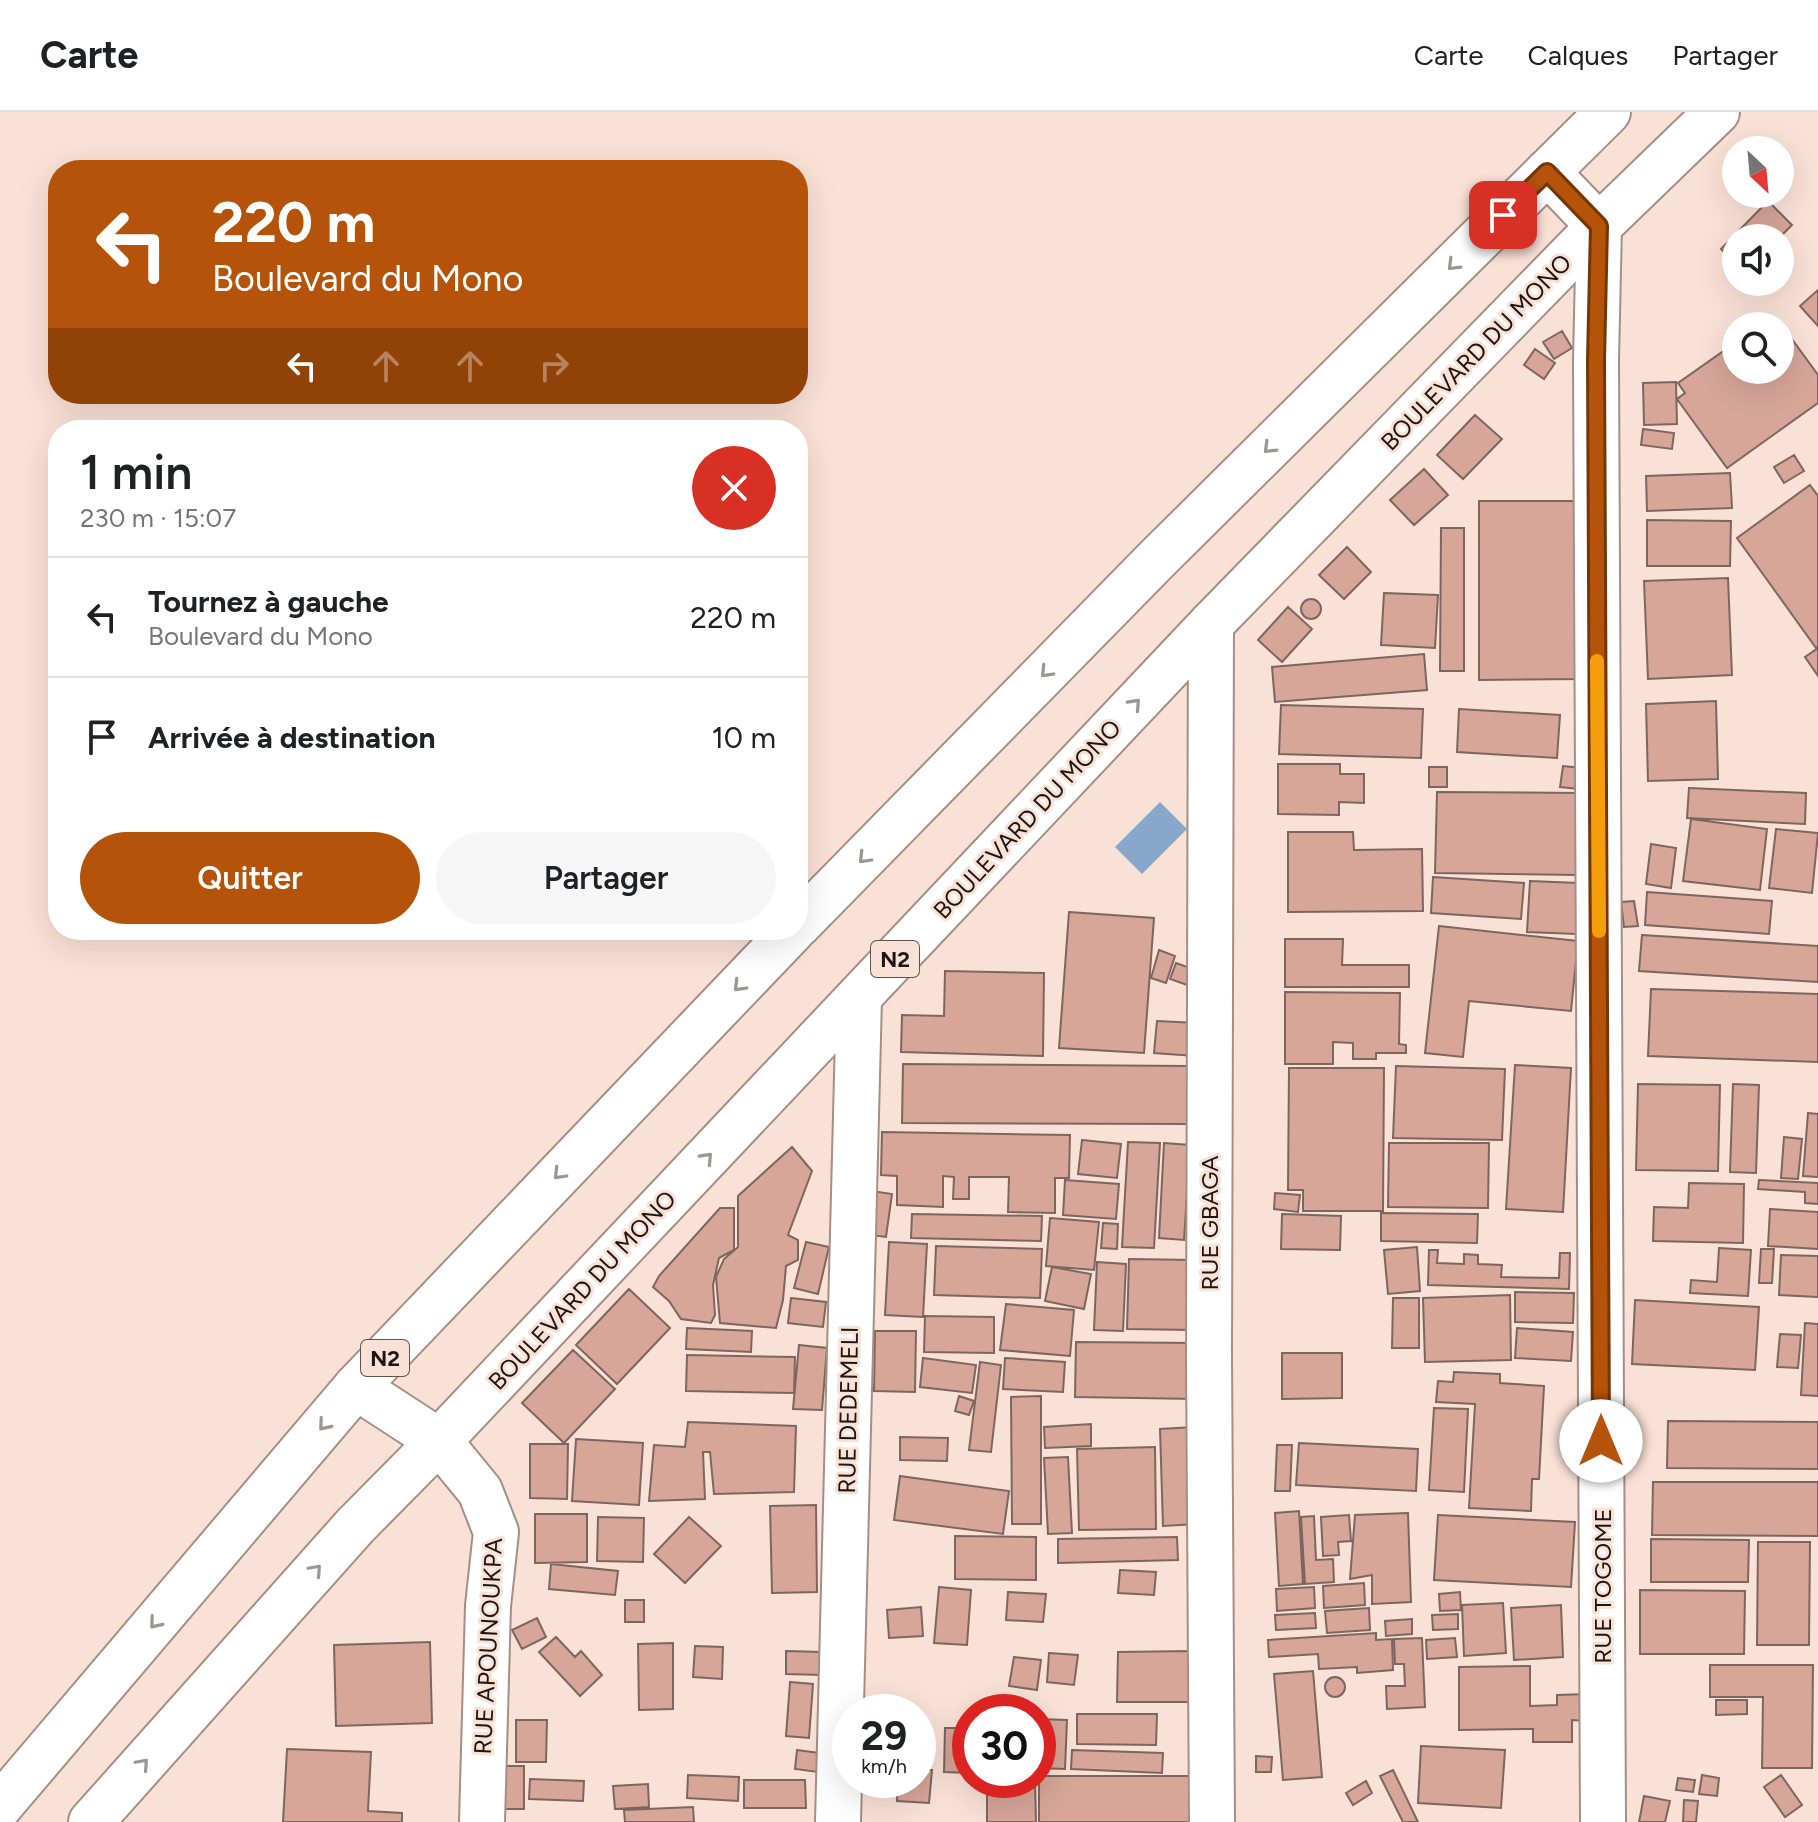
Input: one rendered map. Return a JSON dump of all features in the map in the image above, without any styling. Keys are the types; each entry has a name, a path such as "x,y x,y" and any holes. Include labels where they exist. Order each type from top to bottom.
{"main road":[{"path":"808,915 1157,559 1608,112"},
{"name":"BOULEVARD DU MONO","path":"91,1822 355,1526 439,1441 1211,624 1599,226 1717,112"},
{"path":"1547,172 1599,226"},
{"name":"RUE TOGOME","path":"1599,226 1596,376 1603,1822"},
{"name":"RUE GBAGA","path":"1211,624 1209,1372 1212,1822"},
{"name":"N2","path":"0,1806 356,1387 783,940"},
{"name":"RUE DEDEMELI","path":"838,1822 859,998"},
{"name":"RUE APOUNOUKPA","path":"356,1387 439,1441 480,1491 496,1532 488,1606 482,1822"}],"water":[{"path":"1160,802 1187,829 1142,874 1115,847"}],"building":[{"path":"1761,208 1775,208 1791,224 1745,224"},
{"path":"1818,290 1818,326 1800,306"},
{"path":"1562,331 1572,348 1554,359 1543,342"},
{"path":"1794,342 1818,375 1818,403 1727,468 1677,399 1685,393 1678,383 1722,352 1722,384 1794,384"},
{"path":"1535,349 1555,363 1544,379 1524,365"},
{"path":"1676,382 1677,424 1644,425 1643,383"},
{"path":"1475,415 1502,439 1463,479 1437,455"},
{"path":"1643,429 1674,433 1672,449 1641,445"},
{"path":"1794,455 1804,471 1784,483 1774,467"},
{"path":"1424,469 1448,495 1414,525 1390,500"},
{"path":"1730,473 1732,508 1647,511 1646,476"},
{"path":"1810,485 1818,496 1816,648 1737,538"},
{"path":"1479,501 1583,501 1583,679 1479,680"},
{"path":"1647,520 1731,521 1730,566 1647,566"},
{"path":"1441,528 1464,528 1464,671 1440,671"},
{"path":"1347,547 1371,572 1344,599 1319,575"},
{"path":"1728,578 1732,675 1648,679 1644,581"},
{"path":"1384,593 1438,595 1435,648 1381,645"},
{"path":"1307,599 1315,599 1321,609 1315,619 1307,619 1301,613 1301,605"},
{"path":"1288,607 1312,629 1282,662 1258,640"},
{"path":"1818,648 1818,676 1805,657"},
{"path":"1424,654 1427,690 1275,702 1272,667"},
{"path":"1716,701 1718,779 1648,781 1646,704"},
{"path":"1281,705 1423,709 1421,758 1279,754"},
{"path":"1459,709 1560,715 1557,758 1457,752"},
{"path":"1278,764 1340,764 1340,774 1364,774 1364,803 1339,802 1339,815 1278,814"},
{"path":"1563,766 1581,768 1579,789 1560,787"},
{"path":"1429,767 1447,767 1447,787 1429,787"},
{"path":"1689,788 1806,793 1805,824 1687,818"},
{"path":"1437,792 1581,793 1579,875 1435,873"},
{"path":"1691,819 1767,829 1760,890 1683,881"},
{"path":"1776,829 1818,833 1812,893 1769,888"},
{"path":"1288,832 1353,832 1354,850 1422,849 1423,911 1288,912"},
{"path":"1651,844 1676,848 1671,888 1646,884"},
{"path":"1433,877 1524,883 1521,919 1431,913"},
{"path":"1530,881 1578,883 1576,934 1527,932"},
{"path":"1647,892 1772,901 1769,934 1645,925"},
{"path":"1634,901 1638,926 1624,927 1621,902"},
{"path":"1069,912 1154,918 1144,1053 1059,1048"},
{"path":"1439,926 1578,941 1571,1011 1469,1001 1463,1057 1425,1053"},
{"path":"1642,935 1818,946 1818,982 1639,971"},
{"path":"1285,939 1343,939 1342,965 1409,965 1409,987 1285,987"},
{"path":"1159,950 1175,956 1166,983 1151,978"},
{"path":"1176,963 1196,970 1190,986 1170,979"},
{"path":"945,971 1044,973 1043,1056 901,1052 902,1015 944,1016"},
{"path":"1651,989 1818,994 1818,1062 1648,1056"},
{"path":"1285,992 1400,993 1399,1044 1406,1045 1406,1053 1376,1053 1376,1059 1353,1059 1353,1043 1333,1042 1333,1064 1285,1064"},
{"path":"1157,1021 1197,1023 1195,1056 1154,1053"},
{"path":"903,1064 1188,1066 1187,1124 902,1123"},
{"path":"1515,1065 1571,1068 1563,1212 1506,1209"},
{"path":"1396,1066 1505,1069 1502,1140 1393,1138"},
{"path":"1289,1068 1384,1068 1383,1211 1303,1211 1303,1190 1288,1190"},
{"path":"1638,1084 1720,1085 1718,1171 1636,1170"},
{"path":"1733,1084 1759,1085 1756,1173 1730,1172"},
{"path":"1808,1113 1818,1114 1818,1177 1803,1176"},
{"path":"882,1132 1070,1135 1069,1178 1055,1178 1055,1213 1008,1212 1009,1177 969,1177 969,1199 953,1199 954,1177 943,1176 943,1207 897,1205 897,1176 881,1175"},
{"path":"1784,1137 1802,1139 1798,1179 1781,1178"},
{"path":"1082,1140 1121,1144 1117,1178 1078,1174"},
{"path":"1128,1142 1160,1143 1154,1248 1122,1247"},
{"path":"1164,1143 1190,1145 1184,1240 1159,1238"},
{"path":"1389,1143 1489,1143 1488,1208 1388,1207"},
{"path":"792,1147 812,1171 788,1235 798,1240 798,1260 786,1266 783,1300 776,1328 720,1323 716,1277 724,1259 738,1247 738,1196"},
{"path":"1065,1180 1119,1184 1116,1219 1063,1215"},
{"path":"1759,1180 1818,1183 1818,1204 1805,1203 1805,1192 1758,1189"},
{"path":"1689,1183 1744,1184 1743,1243 1653,1241 1654,1207 1688,1208"},
{"path":"852,1188 892,1194 886,1237 846,1232"},
{"path":"1275,1193 1300,1195 1298,1212 1274,1209"},
{"path":"720,1208 734,1208 734,1250 719,1258 713,1285 715,1315 711,1323 681,1319 669,1301 653,1287 659,1276"},
{"path":"1770,1209 1818,1212 1818,1249 1768,1246"},
{"path":"1381,1213 1478,1214 1477,1243 1381,1241"},
{"path":"912,1214 1042,1216 1041,1241 911,1238"},
{"path":"1282,1214 1341,1216 1340,1250 1281,1249"},
{"path":"1050,1218 1099,1222 1094,1270 1046,1266"},
{"path":"1103,1223 1118,1224 1117,1249 1101,1248"},
{"path":"806,1242 829,1247 818,1294 794,1288"},
{"path":"889,1242 927,1244 923,1317 885,1315"},
{"path":"936,1246 1042,1249 1040,1298 934,1295"},
{"path":"1417,1247 1420,1291 1388,1294 1384,1250"},
{"path":"1719,1248 1751,1250 1748,1296 1690,1293 1691,1280 1717,1282"},
{"path":"1761,1249 1774,1249 1772,1283 1759,1283"},
{"path":"1429,1250 1438,1250 1437,1263 1464,1264 1464,1254 1478,1255 1478,1264 1502,1265 1501,1277 1559,1278 1560,1253 1570,1253 1569,1289 1428,1285"},
{"path":"1781,1255 1818,1256 1818,1297 1779,1295"},
{"path":"1129,1259 1195,1260 1193,1330 1127,1329"},
{"path":"1097,1262 1126,1264 1123,1331 1094,1330"},
{"path":"1052,1267 1091,1274 1084,1309 1045,1301"},
{"path":"629,1289 670,1328 617,1384 576,1345"},
{"path":"1515,1292 1574,1293 1573,1323 1515,1322"},
{"path":"1510,1295 1511,1360 1425,1362 1423,1298"},
{"path":"791,1298 826,1302 823,1327 788,1323"},
{"path":"1393,1298 1419,1298 1419,1348 1392,1348"},
{"path":"1635,1300 1759,1307 1755,1370 1632,1364"},
{"path":"1006,1304 1074,1310 1070,1356 1000,1350"},
{"path":"925,1316 994,1317 994,1353 924,1352"},
{"path":"1805,1323 1818,1324 1818,1396 1801,1395"},
{"path":"687,1328 752,1331 751,1352 686,1349"},
{"path":"1517,1328 1573,1332 1571,1361 1515,1358"},
{"path":"875,1331 916,1331 915,1392 874,1391"},
{"path":"1780,1334 1801,1335 1798,1368 1777,1367"},
{"path":"1076,1342 1198,1343 1197,1399 1075,1397"},
{"path":"799,1345 827,1348 822,1410 793,1409"},
{"path":"573,1350 615,1389 564,1443 522,1403"},
{"path":"1282,1353 1342,1353 1342,1398 1282,1399"},
{"path":"687,1355 795,1357 794,1393 686,1391"},
{"path":"923,1358 976,1365 972,1393 920,1387"},
{"path":"1005,1358 1065,1362 1063,1392 1003,1389"},
{"path":"980,1362 1001,1365 991,1452 969,1450"},
{"path":"1454,1372 1500,1374 1500,1383 1544,1386 1539,1479 1532,1479 1531,1511 1469,1508 1475,1404 1436,1402 1438,1381 1453,1382"},
{"path":"959,1396 974,1401 969,1415 955,1411"},
{"path":"1041,1396 1041,1524 1012,1524 1011,1397"},
{"path":"1434,1408 1468,1409 1464,1492 1429,1490"},
{"path":"1668,1421 1818,1422 1818,1469 1667,1468"},
{"path":"688,1422 796,1426 794,1492 714,1494 710,1452 703,1452 705,1499 649,1501 654,1445 685,1447"},
{"path":"1091,1424 1091,1446 1045,1448 1044,1427"},
{"path":"1194,1427 1198,1524 1163,1526 1160,1429"},
{"path":"900,1437 948,1438 947,1461 900,1460"},
{"path":"576,1439 643,1443 639,1505 572,1501"},
{"path":"1299,1443 1418,1449 1416,1491 1296,1485"},
{"path":"530,1444 568,1444 567,1499 530,1498"},
{"path":"1277,1445 1292,1445 1290,1491 1275,1491"},
{"path":"1155,1447 1156,1529 1079,1530 1077,1449"},
{"path":"1068,1457 1072,1533 1048,1534 1044,1458"},
{"path":"900,1476 1009,1491 1003,1534 894,1520"},
{"path":"1653,1482 1818,1482 1818,1536 1652,1535"},
{"path":"816,1505 817,1592 772,1593 770,1506"},
{"path":"1299,1511 1303,1584 1279,1586 1275,1513"},
{"path":"1408,1513 1411,1602 1372,1604 1372,1575 1350,1579 1355,1515"},
{"path":"535,1514 587,1514 587,1562 535,1563"},
{"path":"1349,1515 1351,1541 1338,1542 1339,1555 1323,1556 1321,1517"},
{"path":"1438,1515 1575,1522 1571,1587 1434,1580"},
{"path":"1314,1516 1316,1560 1333,1559 1334,1582 1305,1584 1301,1517"},
{"path":"598,1517 644,1518 643,1562 597,1561"},
{"path":"689,1517 721,1546 685,1583 654,1554"},
{"path":"955,1536 1036,1537 1036,1580 955,1579"},
{"path":"1177,1537 1178,1560 1058,1563 1058,1539"},
{"path":"1651,1539 1749,1540 1748,1582 1651,1582"},
{"path":"1758,1542 1810,1542 1809,1645 1757,1645"},
{"path":"551,1564 618,1571 615,1595 549,1589"},
{"path":"1120,1570 1156,1572 1154,1595 1118,1593"},
{"path":"1364,1583 1365,1605 1324,1608 1323,1586"},
{"path":"939,1587 971,1590 967,1645 934,1643"},
{"path":"1314,1587 1315,1608 1277,1611 1276,1589"},
{"path":"1640,1590 1745,1591 1744,1654 1640,1654"},
{"path":"1008,1592 1046,1594 1043,1622 1006,1620"},
{"path":"1460,1592 1461,1610 1440,1611 1439,1594"},
{"path":"625,1600 644,1600 644,1622 625,1622"},
{"path":"1503,1603 1506,1653 1464,1656 1462,1605"},
{"path":"1561,1605 1563,1657 1514,1660 1511,1608"},
{"path":"921,1607 923,1636 889,1638 887,1610"},
{"path":"1369,1608 1370,1630 1327,1633 1325,1611"},
{"path":"1315,1613 1316,1628 1276,1630 1275,1615"},
{"path":"1458,1614 1458,1629 1433,1630 1432,1615"},
{"path":"537,1618 546,1637 522,1649 512,1630"},
{"path":"1412,1619 1412,1634 1386,1636 1385,1621"},
{"path":"1376,1633 1376,1640 1392,1639 1393,1670 1357,1673 1357,1667 1319,1669 1318,1654 1269,1657 1268,1640"},
{"path":"556,1637 575,1657 581,1651 602,1675 580,1696 539,1652"},
{"path":"1422,1638 1425,1707 1387,1709 1386,1686 1405,1686 1404,1664 1395,1664 1394,1639"},
{"path":"1455,1638 1457,1657 1427,1659 1426,1640"},
{"path":"430,1642 432,1723 336,1726 334,1645"},
{"path":"673,1643 673,1709 639,1710 638,1644"},
{"path":"695,1646 723,1647 722,1679 693,1677"},
{"path":"786,1651 822,1652 822,1675 786,1674"},
{"path":"1191,1651 1190,1702 1117,1702 1118,1652"},
{"path":"1049,1653 1078,1655 1074,1685 1047,1682"},
{"path":"1014,1657 1041,1660 1037,1690 1009,1686"},
{"path":"1710,1665 1813,1665 1812,1768 1762,1768 1763,1697 1710,1697"},
{"path":"1530,1666 1530,1706 1557,1705 1557,1695 1588,1694 1588,1721 1572,1720 1572,1742 1533,1742 1533,1729 1459,1730 1459,1667"},
{"path":"1313,1671 1322,1777 1283,1780 1274,1674"},
{"path":"1335,1677 1342,1680 1345,1687 1342,1694 1335,1697 1328,1694 1325,1687 1328,1680"},
{"path":"790,1682 813,1684 809,1738 786,1736"},
{"path":"1716,1700 1747,1700 1747,1714 1716,1715"},
{"path":"1077,1714 1157,1714 1156,1745 1077,1744"},
{"path":"516,1720 547,1720 546,1762 516,1762"},
{"path":"1056,1720 1067,1720 1065,1769 1056,1769"},
{"path":"945,1728 952,1728 952,1772 944,1772"},
{"path":"1421,1746 1505,1750 1501,1808 1418,1803"},
{"path":"287,1749 371,1752 368,1811 402,1813 402,1822 283,1822"},
{"path":"797,1750 820,1753 818,1772 795,1769"},
{"path":"1072,1750 1163,1753 1162,1773 1071,1769"},
{"path":"1256,1756 1272,1757 1271,1772 1256,1772"},
{"path":"492,1766 524,1766 524,1809 493,1809"},
{"path":"1393,1770 1418,1822 1403,1822 1380,1776"},
{"path":"688,1775 739,1777 738,1801 687,1798"},
{"path":"1702,1775 1719,1778 1717,1796 1699,1794"},
{"path":"1781,1775 1802,1805 1785,1817 1764,1787"},
{"path":"1056,1776 1193,1776 1192,1822 1039,1822 1039,1798 1056,1798"},
{"path":"1678,1778 1695,1780 1693,1792 1676,1790"},
{"path":"530,1779 584,1781 583,1801 529,1799"},
{"path":"744,1780 805,1780 806,1808 744,1808"},
{"path":"1366,1781 1372,1793 1353,1805 1346,1793"},
{"path":"648,1784 649,1807 615,1809 613,1786"},
{"path":"1644,1796 1670,1801 1665,1822 1639,1822"},
{"path":"897,1798 929,1798 929,1803 897,1801"},
{"path":"987,1798 1035,1798 1036,1822 987,1822"},
{"path":"1684,1800 1698,1801 1696,1822 1683,1822"},
{"path":"693,1807 694,1822 625,1822 624,1810"}],"slow traffic":[{"path":"1597,661 1599,931"}],"route":[{"path":"1503,215 1547,172 1599,226 1596,360 1601,1441"}]}
